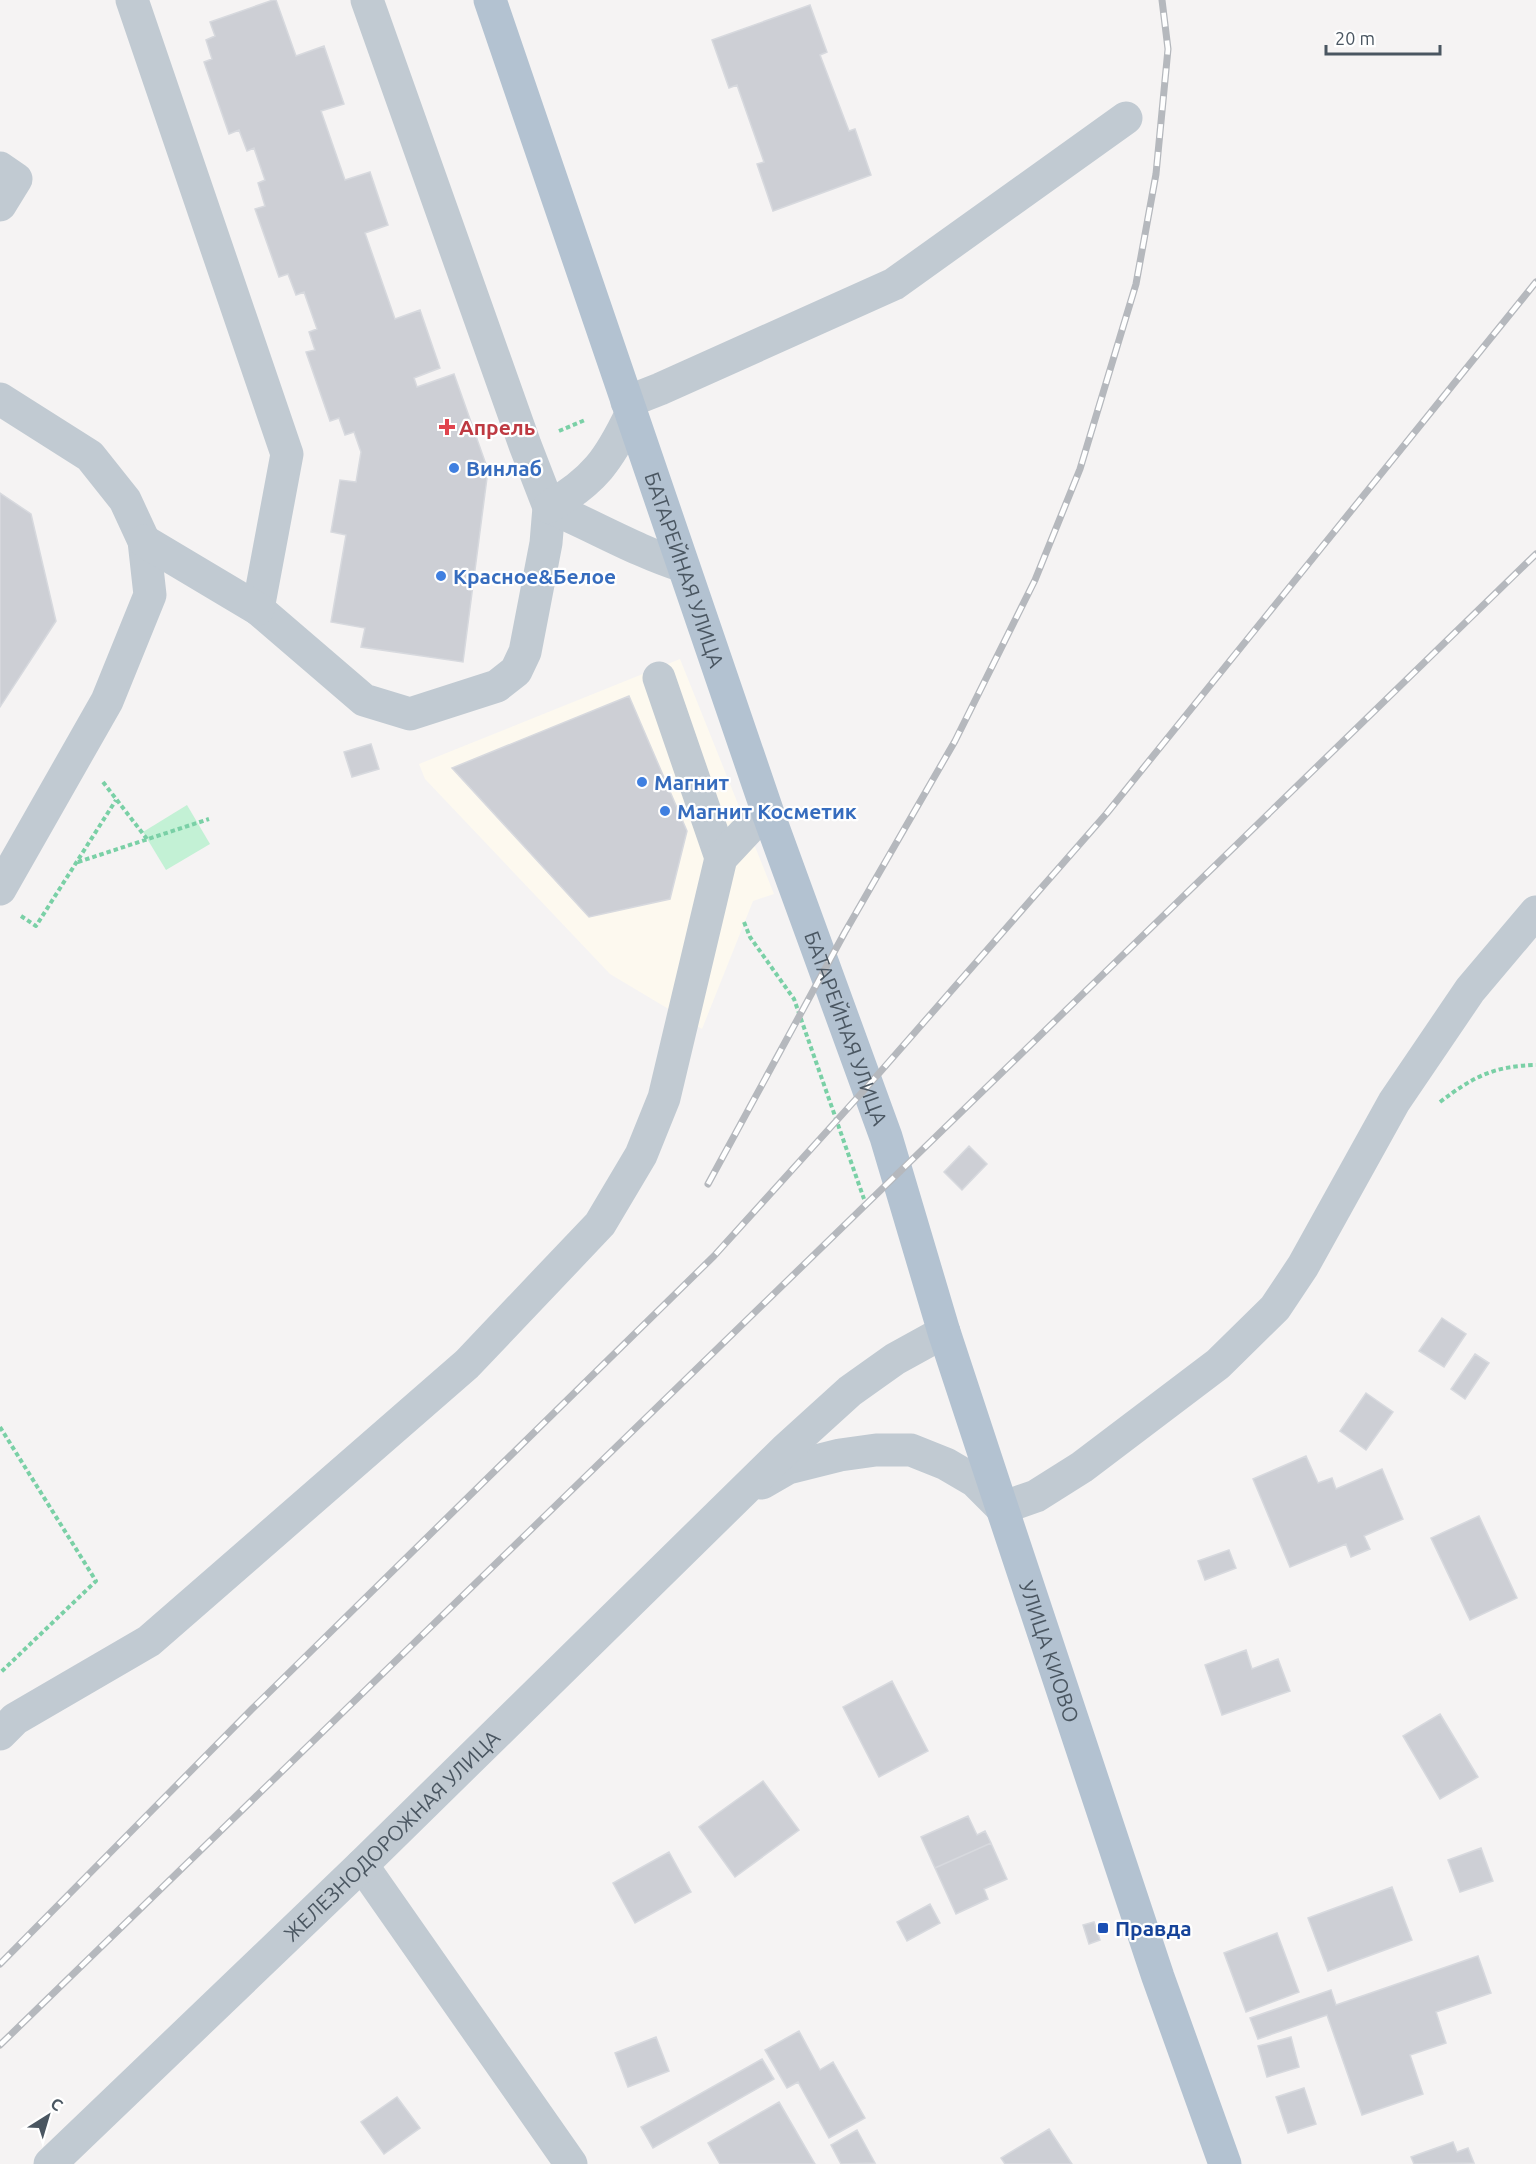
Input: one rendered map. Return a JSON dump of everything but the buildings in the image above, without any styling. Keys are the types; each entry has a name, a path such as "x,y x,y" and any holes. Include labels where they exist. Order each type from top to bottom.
{"main road":[{"name":"БАТАРЕЙНАЯ УЛИЦА","path":"490,0 769,816 886,1137"},
{"name":"УЛИЦА КИОВО","path":"886,1137 1002,1509 1158,1977 1225,2164"}],"street":[{"path":"132,0 287,454 258,609"},
{"path":"144,541 258,609 364,700 410,714 497,686 516,671 525,652 546,543 549,507 367,0"},
{"path":"549,507 576,491 599,470 617,444 629,408 660,390 894,284 1126,118"},
{"path":"0,168 16,179 0,205"},
{"path":"0,399 90,456 125,500 144,541 150,595 107,701 78,750 9,902"},
{"path":"549,507 589,523 653,556 683,566"},
{"path":"659,678 721,858"},
{"path":"0,1734 15,1719 149,1641 467,1364 600,1224 641,1155 664,1098 721,858 750,827 769,816"},
{"path":"1002,1509 1036,1496 1082,1467 1218,1364 1275,1308 1303,1266 1394,1102 1470,990 1536,912"},
{"name":"ЖЕЛЕЗНОДОРОЖНАЯ УЛИЦА","path":"50,2164 362,1865 730,1502 850,1391 895,1359 945,1332"},
{"name":"ЖЕЛЕЗНОДОРОЖНАЯ УЛИЦА","path":"730,1502 788,1468 840,1455 876,1450 911,1450 946,1464 975,1481 1002,1509"},
{"path":"362,1865 571,2164"}],"path":[{"path":"558,431 580,422"},
{"path":"78,750 147,839"},
{"path":"9,902 36,926 116,800"},
{"path":"77,862 209,819"},
{"path":"743,917 750,937 794,999 866,1204"},
{"path":"1439,1103 1482,1074 1497,1069 1536,1065"},
{"path":"0,1426 96,1581 0,1673"}],"shaded area":[{"path":"680,659 774,894 753,901 702,1029 610,974 425,779 419,764"}],"green space":[{"path":"187,805 210,844 166,870 143,832"}],"railway":[{"path":"708,1184 845,932 955,741 1035,580 1080,469 1136,284 1156,174 1168,49 1162,0"},
{"path":"0,1964 252,1709 714,1256 867,1087 1107,813 1536,282"},
{"path":"0,2045 1536,554"}],"place":[{"name":"Апрель","path":"447,427"},
{"name":"Винлаб","path":"454,468"},
{"name":"Красное&Белое","path":"441,576"},
{"name":"Магнит","path":"642,782"},
{"name":"Магнит Косметик","path":"665,811"},
{"name":"Правда","path":"1103,1928"}]}
